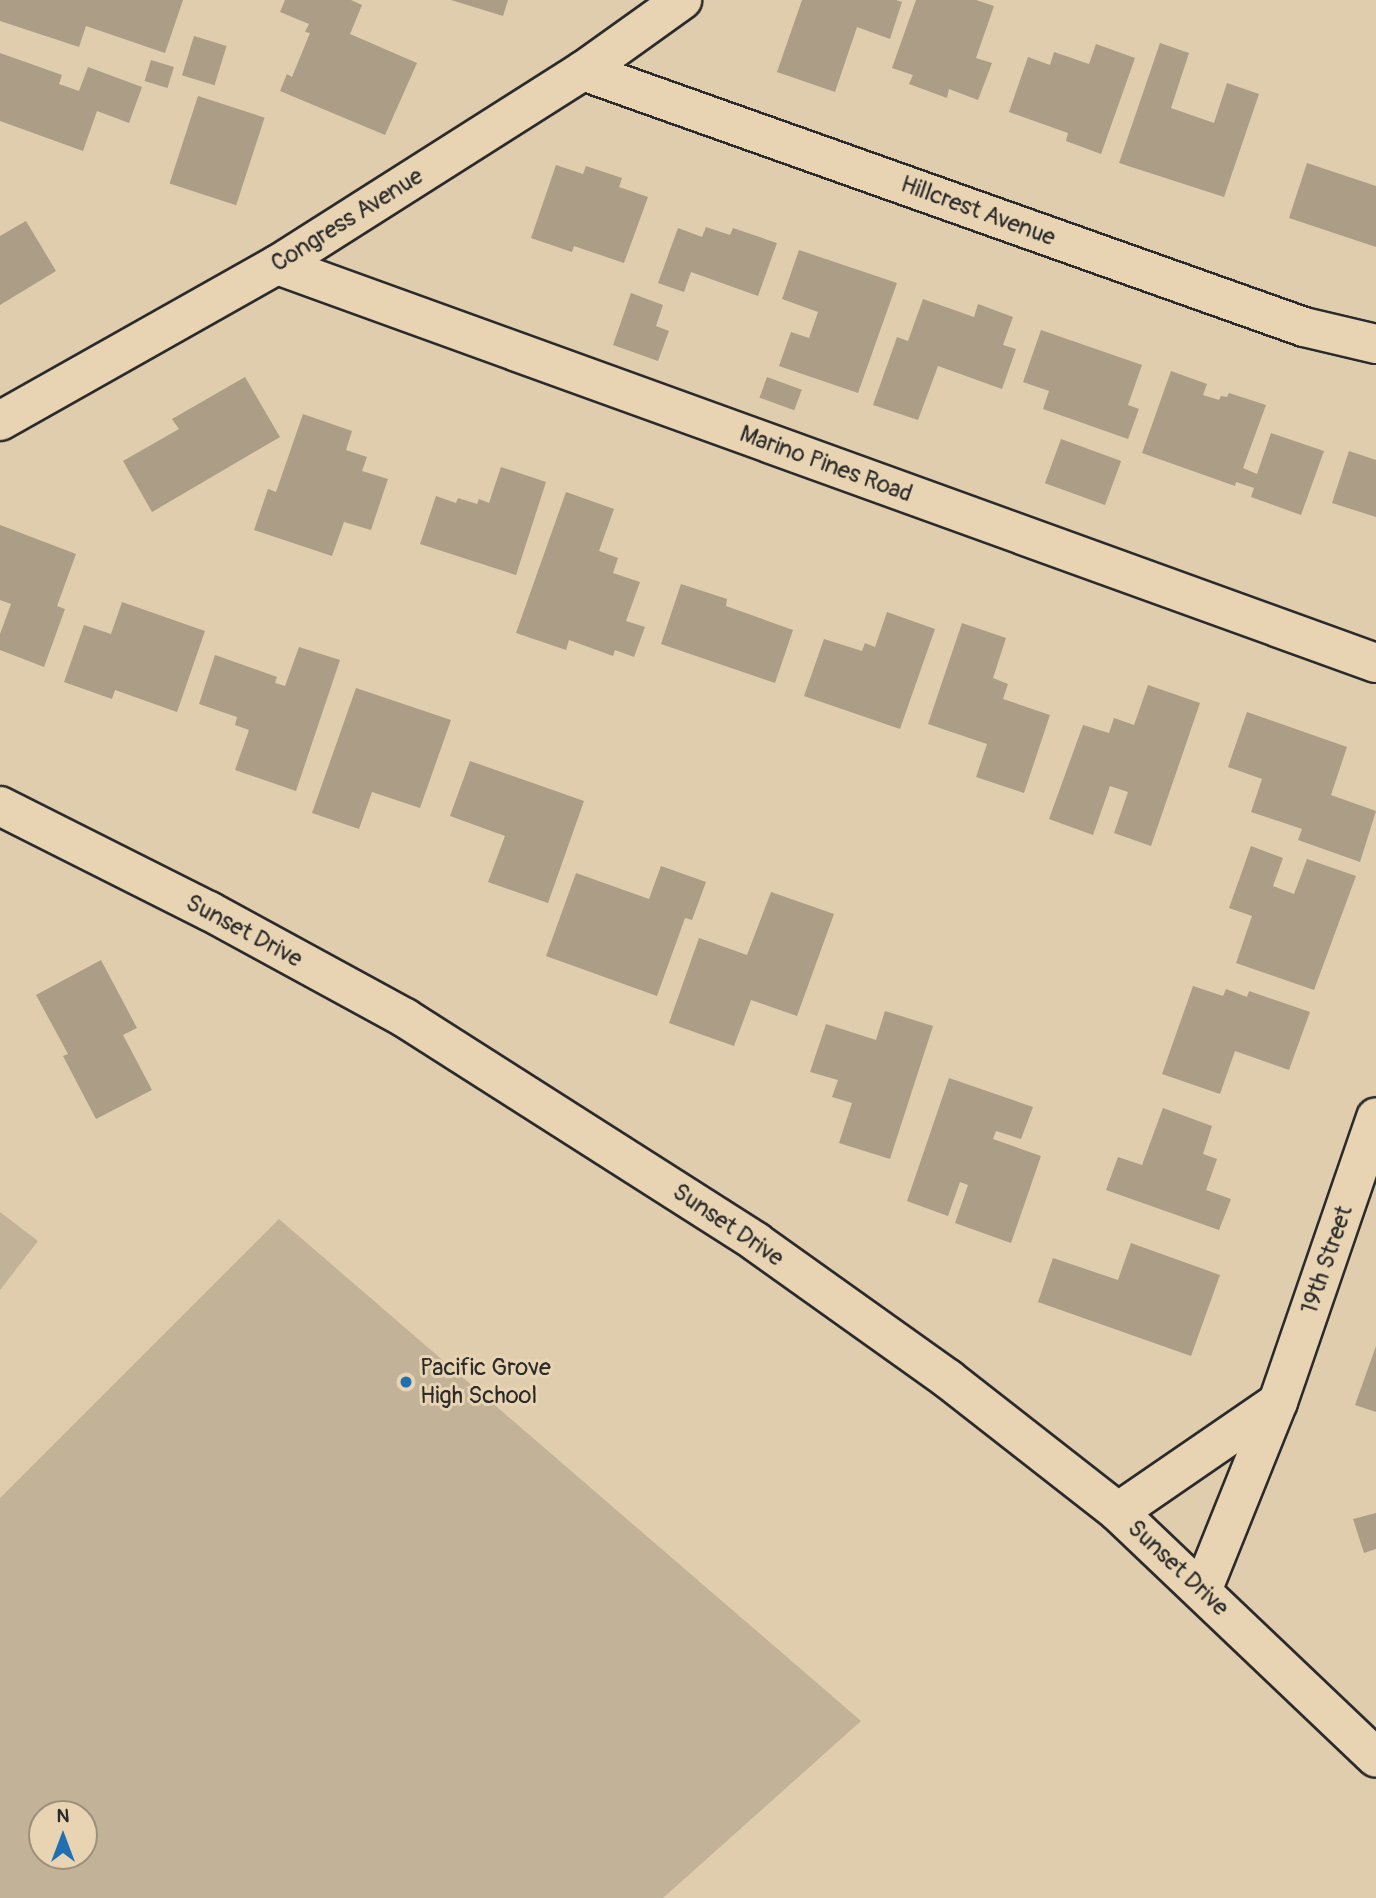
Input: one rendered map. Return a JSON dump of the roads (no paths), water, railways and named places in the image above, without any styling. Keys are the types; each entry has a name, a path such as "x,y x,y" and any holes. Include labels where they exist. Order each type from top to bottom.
{"street":[{"name":"Congress Avenue","path":"0,421 277,265 583,71 682,0"},
{"name":"Hillcrest Avenue","path":"583,71 1304,327 1376,344"},
{"name":"Marino Pines Road","path":"277,265 1376,663"},
{"name":"Sunset Drive","path":"0,806 209,911 393,1012 756,1242 948,1379 1118,1512 1376,1758"},
{"name":"19th Street","path":"1202,1591 1278,1402 1376,1117"},
{"path":"1118,1512 1278,1402"}],"place":[{"name":"Pacific Grove High School","path":"406,1382"}]}
